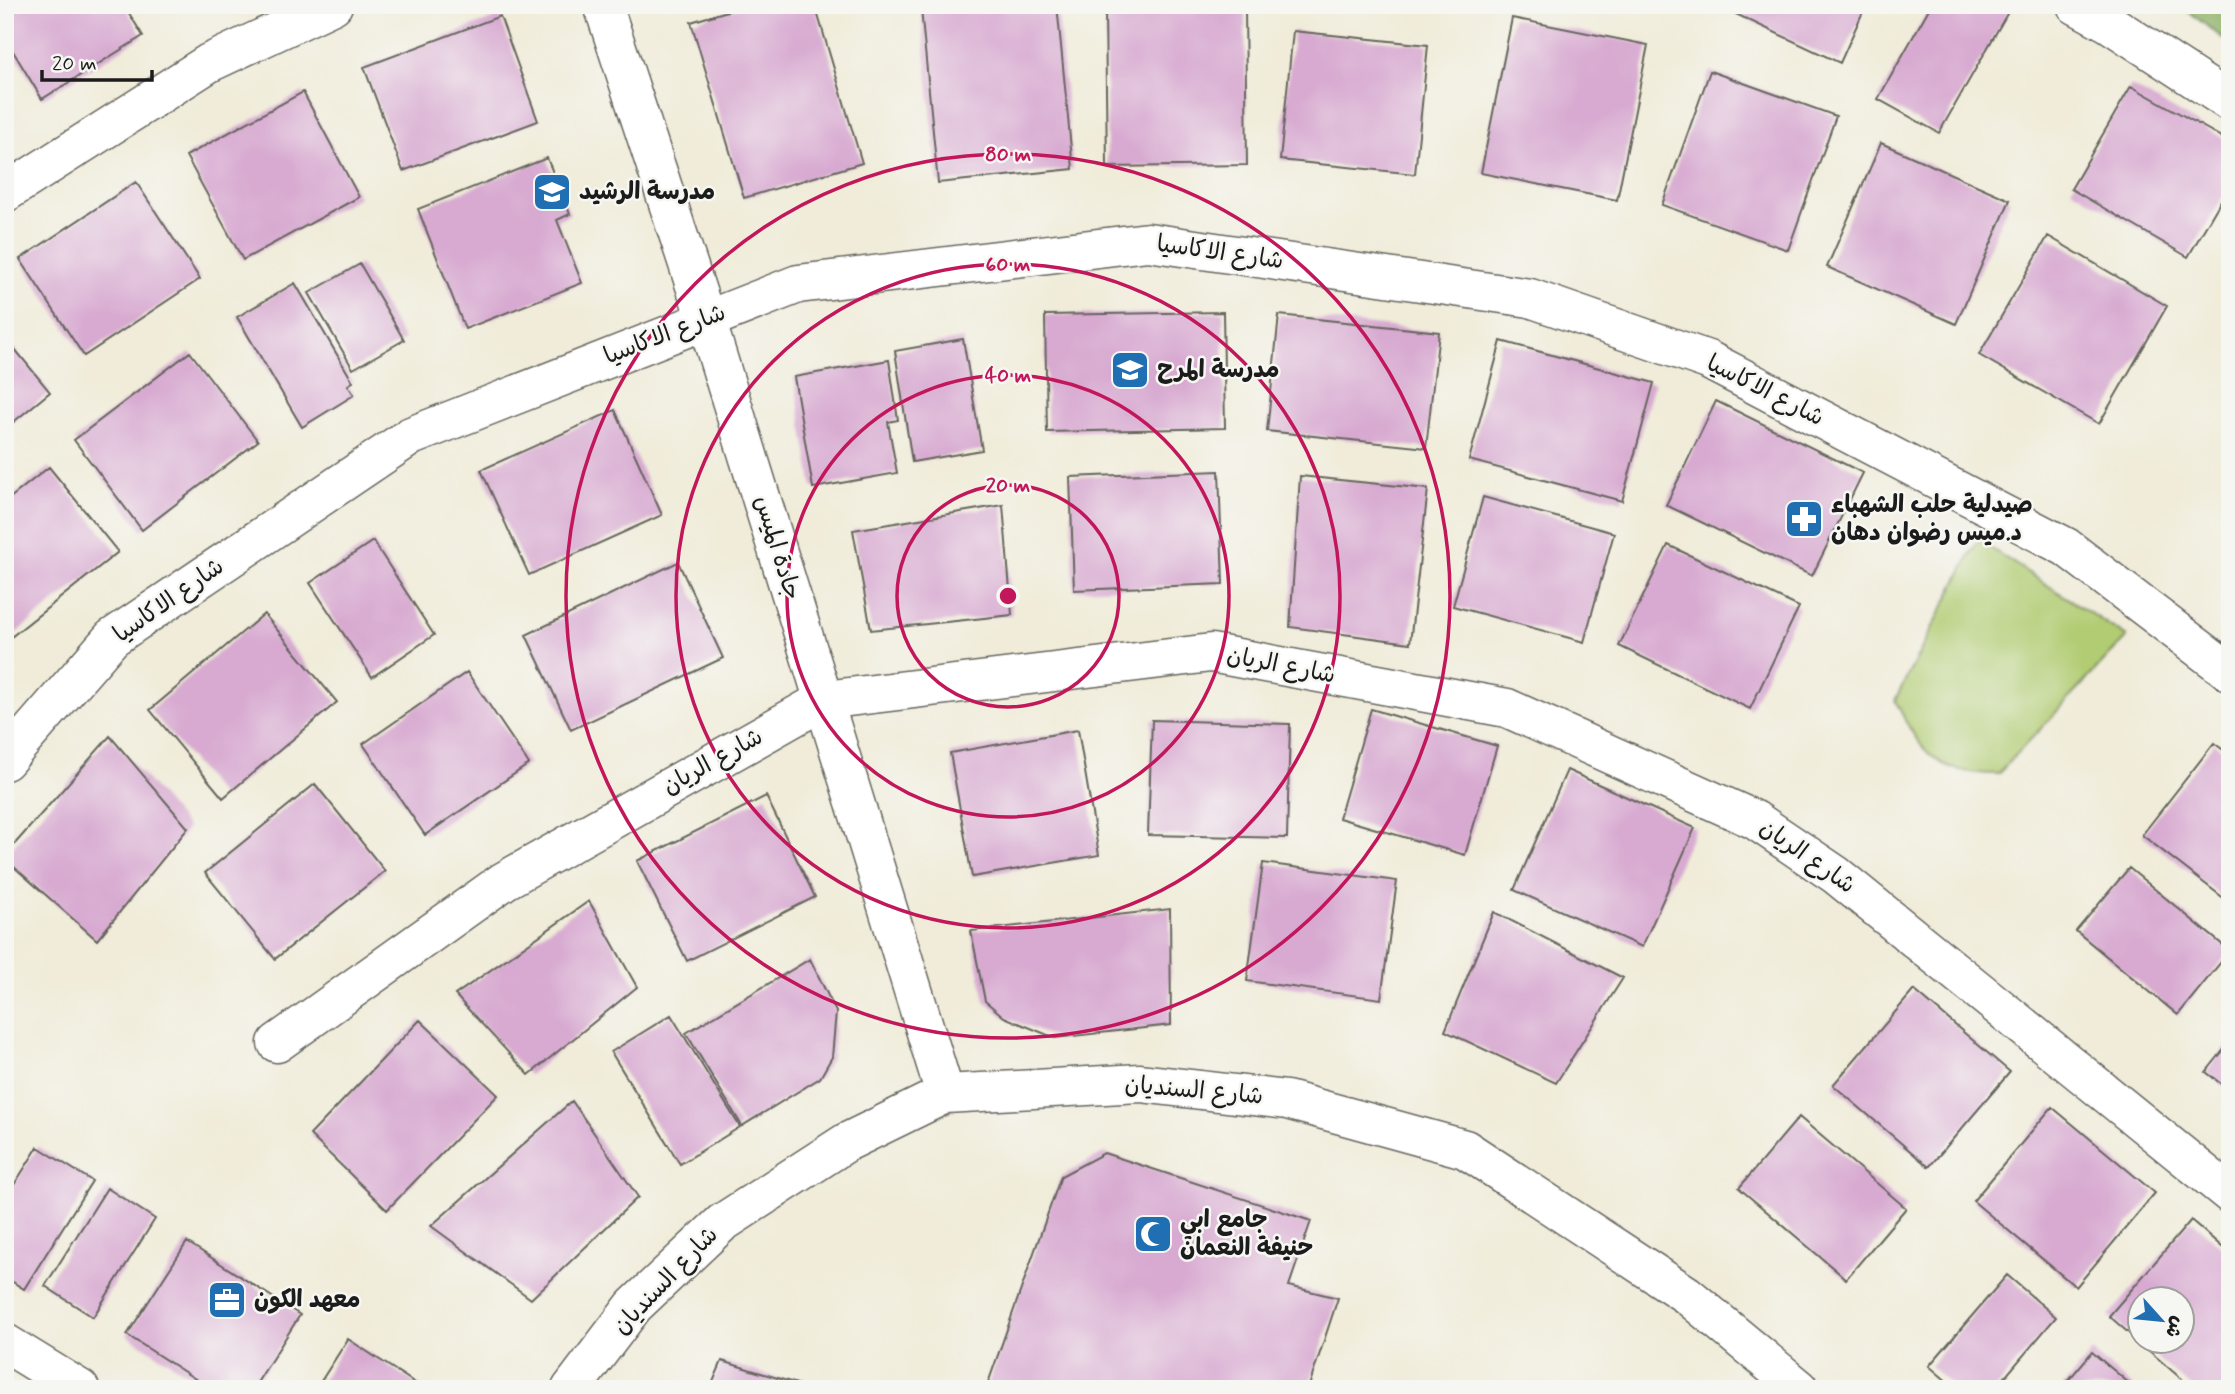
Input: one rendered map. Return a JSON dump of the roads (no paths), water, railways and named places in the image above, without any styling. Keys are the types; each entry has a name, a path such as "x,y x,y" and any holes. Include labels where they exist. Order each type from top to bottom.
{"street":[{"path":"5,193 209,63 333,5"},
{"name":"جادة الميس","path":"603,5 706,319 945,1094"},
{"path":"2076,5 2109,23 2230,102"},
{"name":"شارع الاكاسيا","path":"5,761 112,638 411,436 798,284 1148,243 1530,298 1708,360 2066,547 2230,672"},
{"name":"شارع الريان","path":"278,1043 503,881 824,699 1211,653 1507,708 1755,820 1836,875 2230,1194"},
{"name":"شارع السنديان","path":"570,1389 634,1306 722,1223 847,1142 945,1094 1140,1083 1287,1100 1465,1149 1687,1295 1800,1389"},
{"path":"5,1343 80,1389"}],"place":[{"name":"مدرسة الرشيد","path":"552,192"},
{"name":"مدرسة المرح","path":"1130,370"},
{"name":"صيدلية حلب الشهباء د.ميس رضوان دهان","path":"1804,519"},
{"name":"جامع ابي حنيفة النعمان","path":"1153,1234"},
{"name":"معهد الكون","path":"227,1300"}]}
